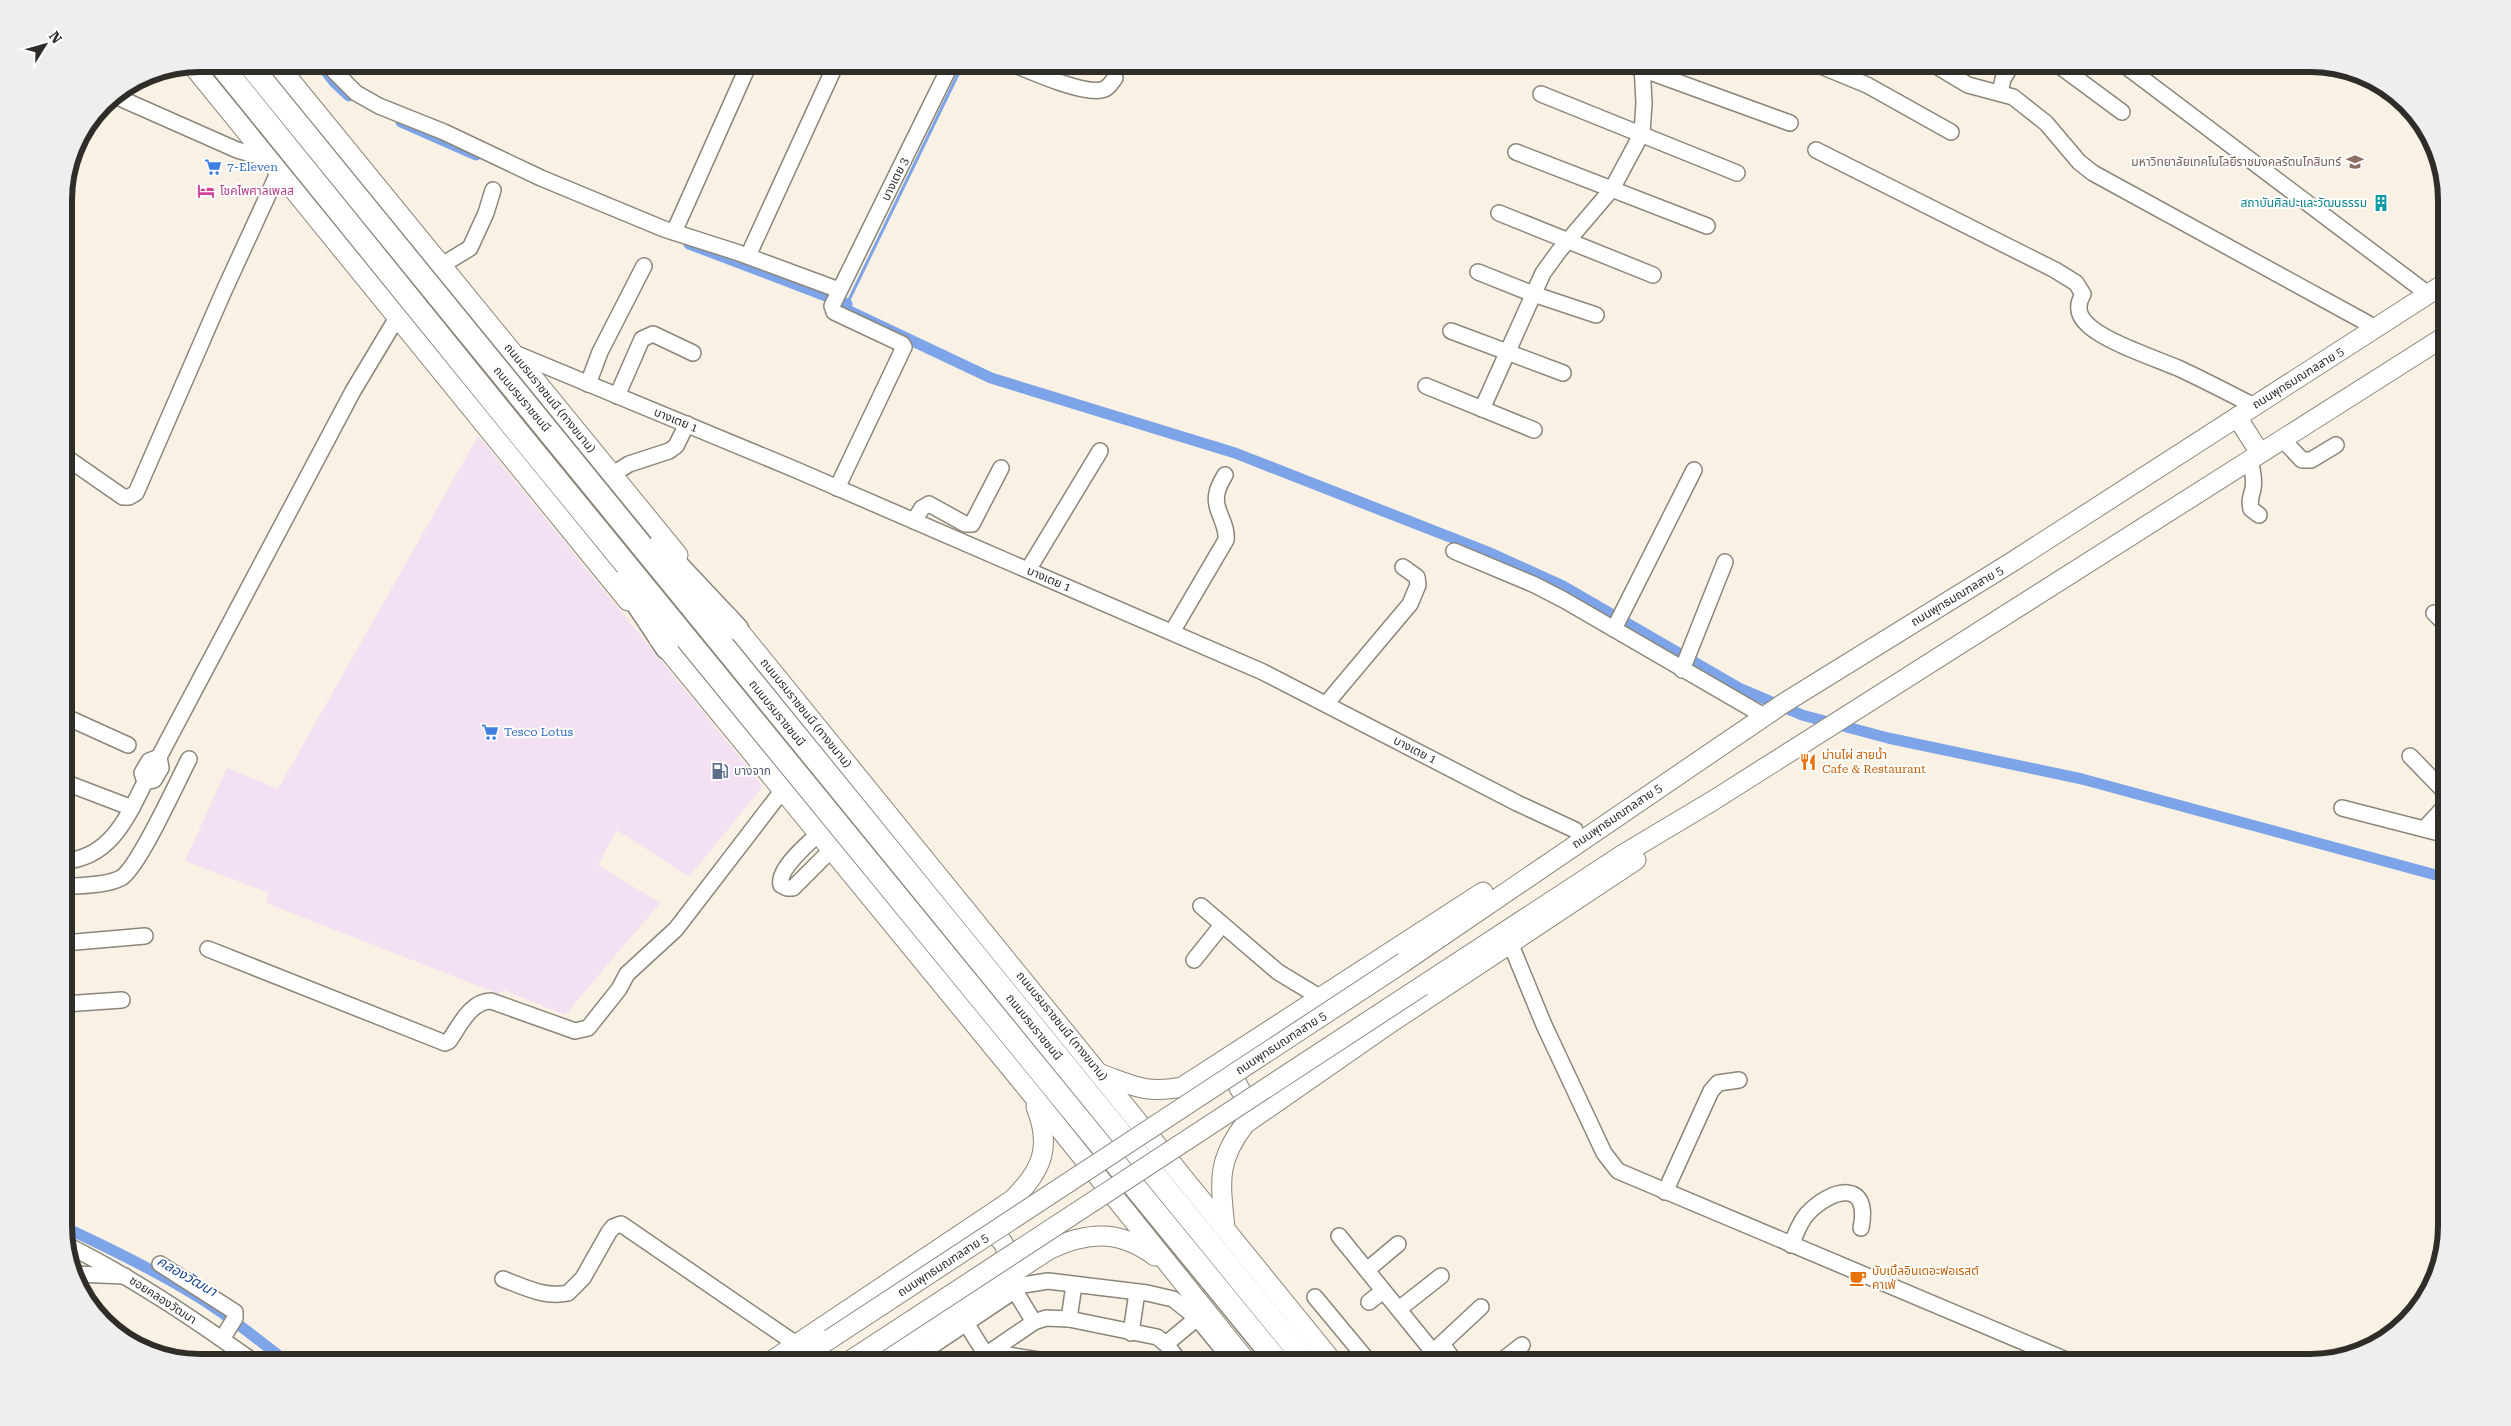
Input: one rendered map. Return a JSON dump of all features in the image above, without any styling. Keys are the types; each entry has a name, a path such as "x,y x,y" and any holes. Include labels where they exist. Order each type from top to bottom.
{"highway":[{"name":"ถนนบรมราชชนนี","path":"227,73 1271,1354"},
{"name":"ถนนบรมราชชนนี","path":"256,73 1300,1354"},
{"path":"578,467 634,520 737,629"},
{"path":"570,495 602,552 667,648"}],"main road":[{"path":"199,73 398,316 782,791 819,833 1030,1092 1241,1354"},
{"name":"ถนนบรมราชชนนี (ทางขนาน)","path":"284,73 613,474 1327,1354"},
{"name":"ถนนพุทธมณฑลสาย 5","path":"796,1353 830,1339 1404,962 1773,710 2012,562 2438,288"},
{"path":"860,1354 1622,855 1714,800 2438,341"},
{"path":"2237,417 2255,456"},
{"path":"1100,1073 1142,1090 1161,1091 1182,1087 1248,1046 1575,830 1612,807 1684,769"},
{"path":"1225,1229 1221,1174 1223,1162 1234,1139 1245,1124 1274,1102 1614,876 1714,800"},
{"path":"1248,1046 1233,1070 1235,1080 1246,1098 1256,1105 1274,1102"},
{"path":"796,1353 1012,1200 1025,1187 1038,1170 1045,1139 1043,1124 1030,1092"},
{"path":"976,1224 998,1236 1005,1244 1008,1256 1007,1273 1009,1286"},
{"path":"915,1354 1009,1286 1050,1249 1070,1240 1092,1236 1126,1238 1142,1246 1172,1269"}],"street":[{"path":"336,73 356,93 379,106 444,132 608,207 674,232 748,256 836,296 834,312 902,344 904,347 837,488"},
{"path":"674,232 745,73"},
{"path":"748,256 832,73"},
{"name":"บางเตย 3","path":"836,296 947,73"},
{"path":"1039,73 1088,90 1108,88 1115,78"},
{"path":"1482,409 1543,273 1612,189 1642,133 1643,73"},
{"path":"1661,73 1790,123"},
{"path":"1838,73 1867,85 1951,132"},
{"path":"1949,73 1968,84 2012,96 2046,123 2079,162 2093,173 2367,323 2373,330"},
{"path":"2000,93 2003,79 2007,73"},
{"path":"2069,73 2122,112"},
{"path":"2135,73 2428,294"},
{"path":"1540,94 1642,133 1738,173"},
{"path":"73,462 123,497 129,497 136,493 223,293 274,165 123,99"},
{"path":"1816,150 2055,270 2076,283 2082,294 2078,303 2079,312 2088,325 2115,341 2181,370 2254,406"},
{"path":"1516,152 1708,226"},
{"path":"442,266 470,248 478,235 493,190"},
{"path":"1499,213 1653,275"},
{"path":"588,384 600,352 644,266"},
{"path":"1478,272 1596,316"},
{"path":"73,860 80,859 105,846 124,824 145,782 142,774 149,761 159,757 353,391 398,316"},
{"path":"1452,330 1563,373"},
{"path":"617,396 642,339 647,336 653,334 693,353"},
{"name":"บางเตย 1","path":"512,351 837,488 1262,672 1517,803 1575,830"},
{"path":"1426,386 1534,430"},
{"path":"613,474 629,464 669,451 676,446 687,424"},
{"path":"2282,439 2302,460 2311,460 2336,445"},
{"path":"1028,570 1100,452"},
{"path":"2255,456 2253,488 2249,500 2251,509 2259,515"},
{"path":"914,521 922,508 929,504 965,524 972,524 1001,468"},
{"path":"1618,621 1694,470"},
{"path":"1172,632 1226,540 1225,524 1217,503 1217,493 1225,475"},
{"path":"1454,551 1618,621 1685,662 1740,700 1773,710"},
{"path":"1685,662 1725,562"},
{"path":"1326,704 1410,604 1418,584 1417,577 1402,567"},
{"path":"2434,613 2438,617"},
{"path":"73,720 128,744"},
{"path":"2410,756 2438,785"},
{"path":"73,886 110,882 127,873 147,843 189,759"},
{"path":"73,785 132,808"},
{"path":"208,949 445,1043 449,1041 473,1008 481,1001 491,1001 575,1031 588,1028 619,989 627,974 676,929 782,791"},
{"path":"2342,808 2438,833"},
{"path":"2424,829 2438,814"},
{"path":"819,833 780,875 782,884 787,888 794,888 832,849"},
{"path":"1201,906 1278,972 1321,998"},
{"path":"1194,960 1222,925"},
{"path":"73,942 145,936"},
{"path":"1511,945 1544,1025 1604,1154 1618,1171 2052,1354"},
{"path":"73,1003 122,1000"},
{"path":"1665,1192 1711,1091 1718,1082 1739,1080"},
{"path":"1791,1245 1800,1222 1807,1214 1822,1200 1838,1192 1850,1193 1860,1200 1864,1206 1861,1228"},
{"path":"503,1278 535,1291 551,1295 568,1294 583,1278 609,1232 613,1227 621,1224 796,1353"},
{"path":"1339,1236 1399,1309 1432,1353 1481,1306"},
{"path":"1367,1270 1398,1244"},
{"name":"ซอยคลองวัฒนา","path":"75,1249 126,1276 224,1336 245,1354"},
{"path":"160,1264 236,1312 235,1318 224,1336"},
{"path":"82,1274 126,1276"},
{"path":"1399,1309 1440,1276"},
{"path":"916,1354 966,1323 1009,1286 1033,1282 1137,1292 1173,1299 1197,1318 1226,1354"},
{"path":"1069,1319 1074,1285"},
{"path":"1009,1286 1034,1322"},
{"path":"1369,1302 1383,1291"},
{"path":"1131,1333 1137,1292"},
{"path":"1315,1297 1361,1354"},
{"path":"988,1354 1034,1322 1046,1318 1069,1319 1157,1337 1174,1354"},
{"path":"1166,1344 1197,1318"},
{"path":"966,1323 982,1354"},
{"path":"1510,1354 1522,1345"}],"shaded area":[{"name":"Tesco Lotus","path":"478,436 763,786 689,877 617,830 598,865 660,903 565,1015 504,990 499,994 266,903 269,893 185,861 227,768 278,789"}],"waterway":[{"path":"327,73 349,96"},
{"path":"847,304 959,73"},
{"path":"401,122 476,155"},
{"path":"689,244 847,304 845,309 991,378 1235,453 1488,552 1563,586 1739,688 1802,715 1888,738 2082,779 2438,876"},
{"name":"คลองวัฒนา","path":"73,1231 128,1258 190,1292 277,1354"}],"place":[{"name":"มหาวิทยาลัยเทคโนโลยีราชมงคลรัตนโกสินทร์","path":"2355,162"},
{"name":"7-Eleven","path":"213,167"},
{"name":"โชคไพศาลเพลส","path":"206,191"},
{"name":"สถาบันศิลปะและวัฒนธรรม","path":"2381,203"},
{"name":"Tesco Lotus","path":"490,732"},
{"name":"ม่านไผ่ สายน้ำ Cafe & Restaurant","path":"1808,762"},
{"name":"บางจาก","path":"720,771"},
{"name":"บับเบิ้ลอินเดอะฟอเรสต์ คาเฟ่","path":"1858,1278"}]}
